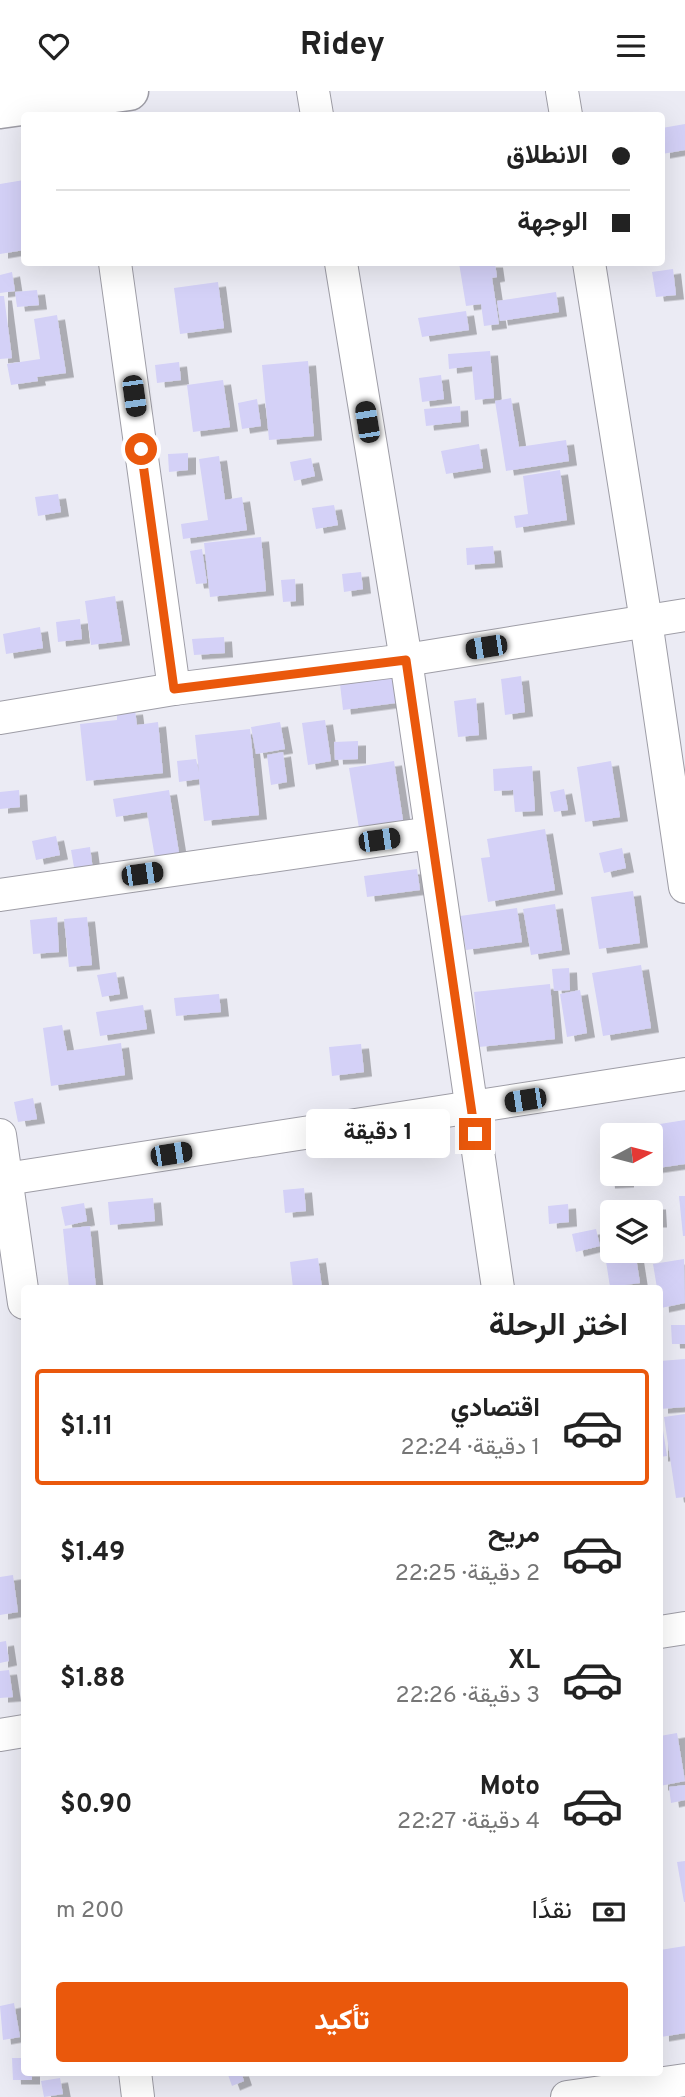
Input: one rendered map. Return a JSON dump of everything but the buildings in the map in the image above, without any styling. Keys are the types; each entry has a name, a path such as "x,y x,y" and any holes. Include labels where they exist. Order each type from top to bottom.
{"main road":[{"path":"0,110 94,106 129,91"}],"street":[{"path":"313,91 316,112"},
{"path":"562,91 566,112"},
{"path":"115,266 174,689"},
{"path":"341,266 406,660 498,1285"},
{"path":"589,266 685,887"},
{"path":"0,718 174,689 406,660 685,615"},
{"path":"0,894 431,832"},
{"path":"3,1180 685,1074"},
{"path":"0,1135 3,1180 21,1285"},
{"path":"663,1632 685,1628"},
{"path":"0,1735 21,1732"},
{"path":"135,2076 138,2097"},
{"path":"568,2097 615,2086 685,2080"}],"route":[{"path":"141,449 174,689 406,660 475,1134"}]}
